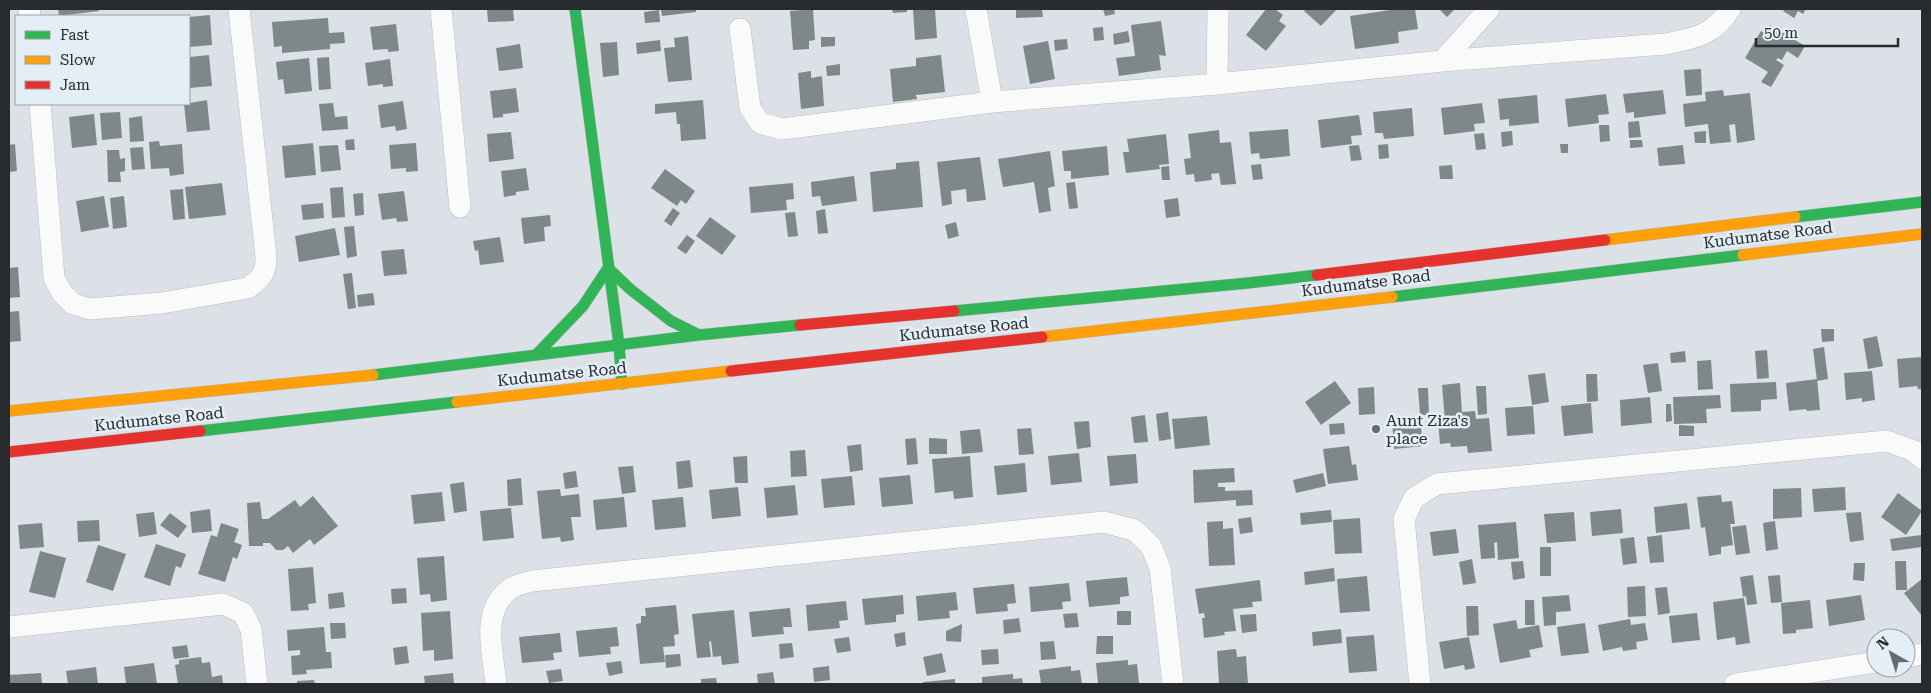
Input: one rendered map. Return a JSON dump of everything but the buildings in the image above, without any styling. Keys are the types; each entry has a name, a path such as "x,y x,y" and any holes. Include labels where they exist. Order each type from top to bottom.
{"main road":[{"path":"575,9 619,345 622,384"},
{"name":"Kudumatse Road","path":"9,411 406,372 699,335 1248,283 1922,202"},
{"name":"Kudumatse Road","path":"9,452 1254,314 1922,234"},
{"path":"608,268 630,289 671,321 699,335"},
{"path":"536,355 583,306 608,268"}],"street":[{"path":"40,105 54,278 62,293 73,304 90,309 162,303 248,288 258,280 266,269 266,257 239,9"},
{"path":"441,9 460,207"},
{"path":"976,9 992,102"},
{"path":"1217,84 1218,9"},
{"path":"1442,61 1489,9"},
{"path":"740,29 750,108 760,123 782,129 992,102 1217,84 1442,61 1664,44 1699,37 1725,18 1730,9"},
{"path":"1420,684 1404,519 1414,498 1437,484 1887,441 1914,451 1922,458"},
{"path":"496,684 490,622 497,602 511,588 532,581 1104,522 1134,530 1150,546 1160,568 1173,684"},
{"path":"9,628 223,604 243,613 251,629 257,684"},
{"path":"1735,684 1866,664"}],"traffic: fast":[{"path":"575,9 619,345 622,384"},
{"path":"1795,217 1922,202"},
{"path":"1392,297 1743,255"},
{"path":"536,355 583,306 608,268 630,289 671,321 699,335"},
{"path":"954,311 1317,275"},
{"path":"373,375 699,335 800,325"},
{"path":"200,431 457,402"}],"traffic: slow":[{"path":"1605,240 1795,217"},
{"path":"1743,255 1922,234"},
{"path":"1042,337 1392,297"},
{"path":"457,402 731,371"},
{"path":"9,411 373,375"}],"traffic: jam":[{"path":"1317,275 1605,240"},
{"path":"800,325 954,311"},
{"path":"731,371 1042,337"},
{"path":"9,452 200,431"}],"place":[{"name":"Aunt Ziza's place","path":"1376,429"}]}
